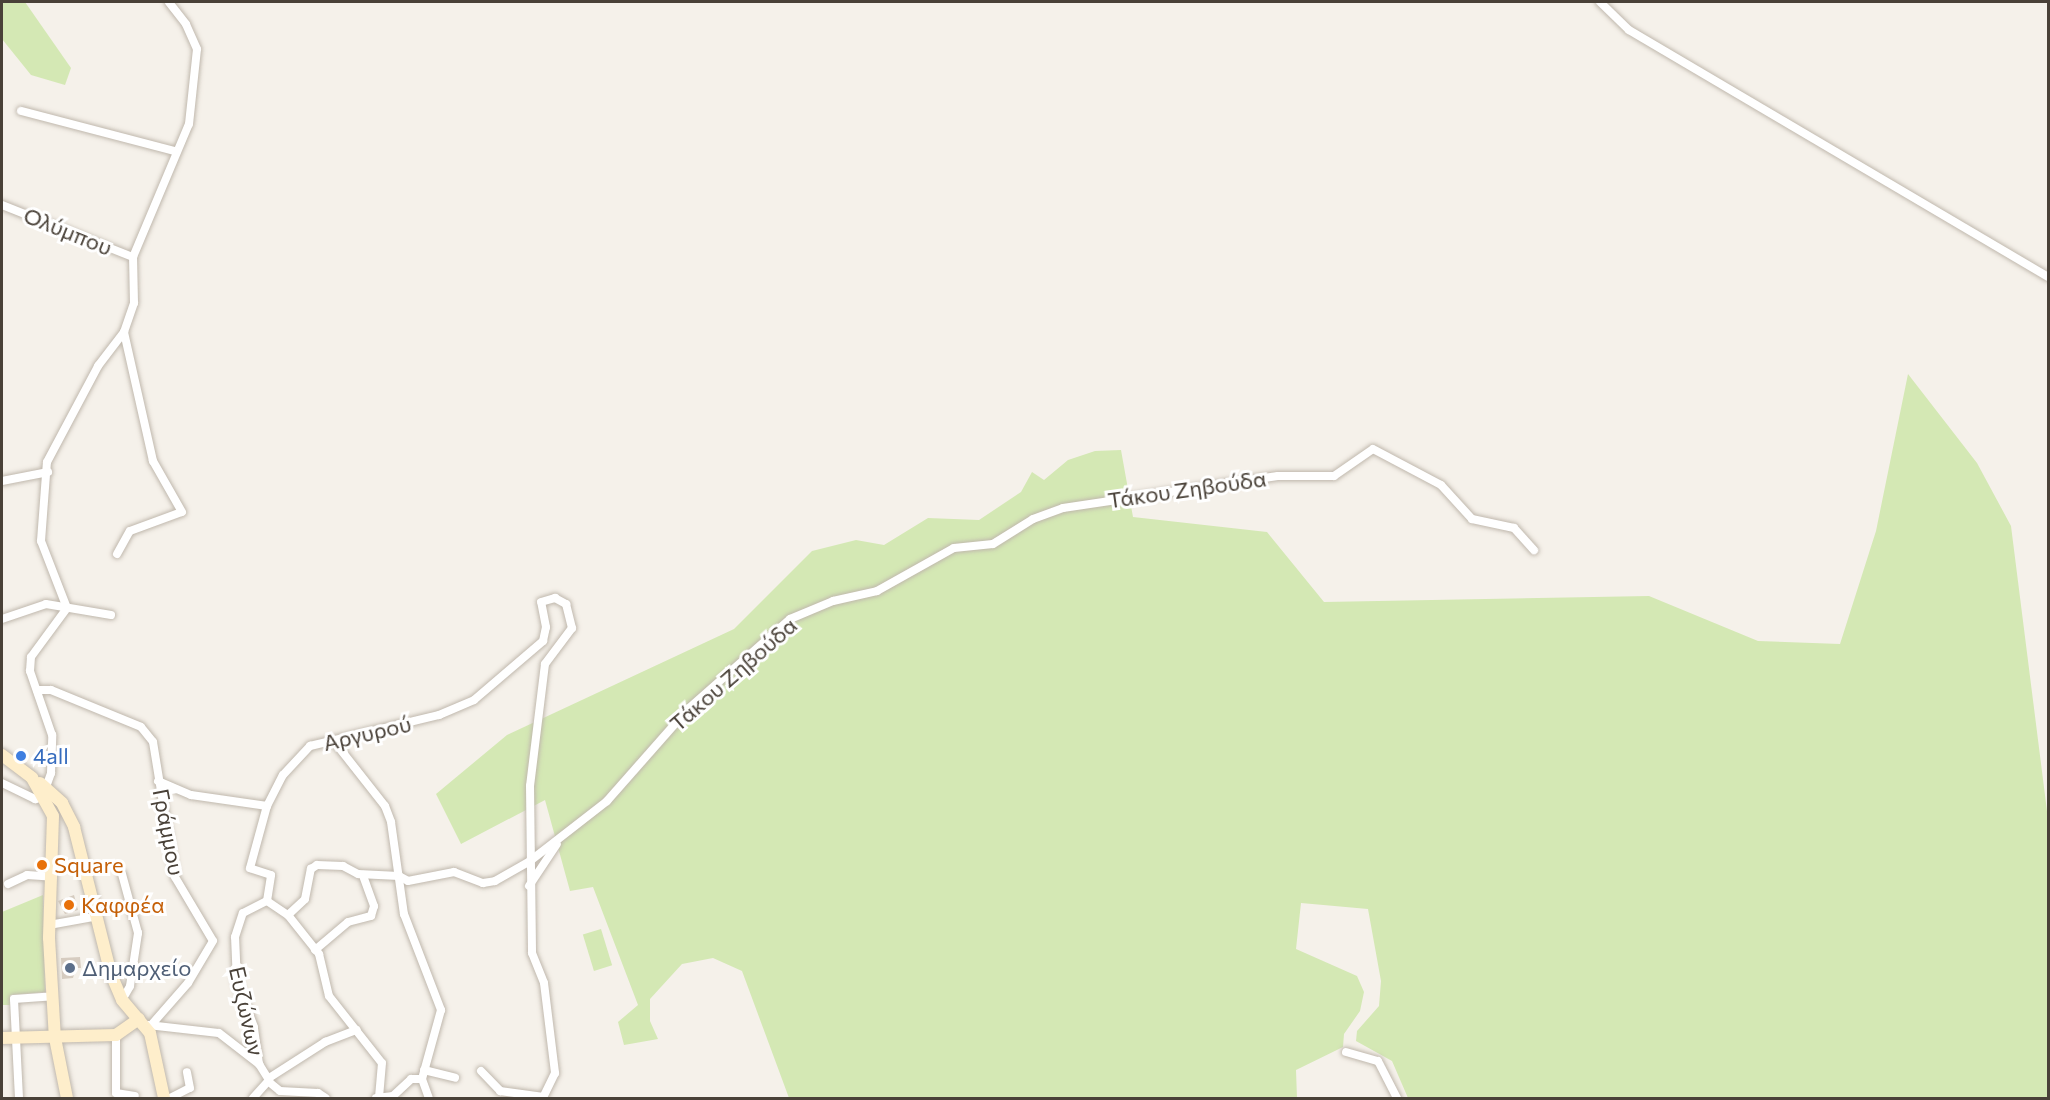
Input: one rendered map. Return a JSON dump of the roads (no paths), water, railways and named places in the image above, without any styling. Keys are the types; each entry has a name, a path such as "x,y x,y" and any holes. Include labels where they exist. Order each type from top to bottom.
{"main road":[{"path":"2,755 32,778 68,814 94,917 122,1000 146,1023 164,1098"},
{"path":"45,792 52,811 53,877 49,925 55,1038 67,1098"},
{"path":"52,811 68,814"},
{"path":"8,1039 116,1035 146,1023"}],"street":[{"path":"68,608 41,541 48,454 98,366 124,332 134,303 134,257 192,112 197,49 186,24 169,2"},
{"path":"1600,2 1629,30 2049,277"},
{"path":"21,111 175,151"},
{"name":"Ολύμπου","path":"2,205 134,257"},
{"path":"117,555 130,531 182,512 153,461 142,428 140,397 124,332"},
{"name":"Τάκου Ζηβούδα","path":"288,915 305,898 315,866 343,866 363,875 399,876 412,881 459,873 490,882 530,861 607,801 688,709 790,619 833,601 877,591 954,548 993,544 1033,519 1063,508 1278,476 1334,476 1350,462 1373,449 1381,451 1441,485 1472,519 1515,528 1534,550"},
{"path":"2,482 48,472"},
{"name":"Αργυρού","path":"267,806 290,765 310,746 428,718 474,700 539,646 545,634 541,602 561,600 572,621 569,637 545,664 538,695 530,861"},
{"path":"2,619 38,605 111,615"},
{"path":"2,783 36,800 45,792 51,773 52,735 30,671 31,657 68,608"},
{"name":"Γράμμου","path":"37,690 51,690 141,727 153,742 175,877 213,941 188,983 146,1023"},
{"path":"333,740 386,809 406,921 441,1010 423,1075 429,1098"},
{"path":"159,781 191,795 267,806 250,868 271,875 267,902 288,915 315,950 329,996 382,1063 378,1098 393,1096 411,1079 423,1075 455,1078"},
{"path":"529,886 561,838"},
{"path":"481,1071 500,1091 544,1098 555,1072 544,983 532,953 530,861"},
{"path":"122,874 138,933 131,981 122,1000"},
{"path":"9,884 27,875 53,877"},
{"path":"315,950 348,922 371,916 374,906 363,875"},
{"name":"Ευζώνων","path":"253,1098 269,1080 259,1064 255,1027 236,976 234,938 243,913 267,902"},
{"path":"49,925 94,917"},
{"path":"19,1098 8,1039 14,999 53,996"},
{"path":"146,1023 219,1033 259,1064"},
{"path":"326,1098 318,1093 277,1090 269,1080 325,1042 357,1030"},
{"path":"116,1035 116,1093 135,1096"},
{"path":"1346,1052 1378,1061 1397,1098"},
{"path":"170,1098 181,1097 191,1086 187,1072"}],"place":[{"name":"4all","path":"21,756"},
{"name":"Square","path":"42,865"},
{"name":"Καφφέα","path":"69,905"},
{"name":"Δημαρχείο","path":"70,968"}]}
